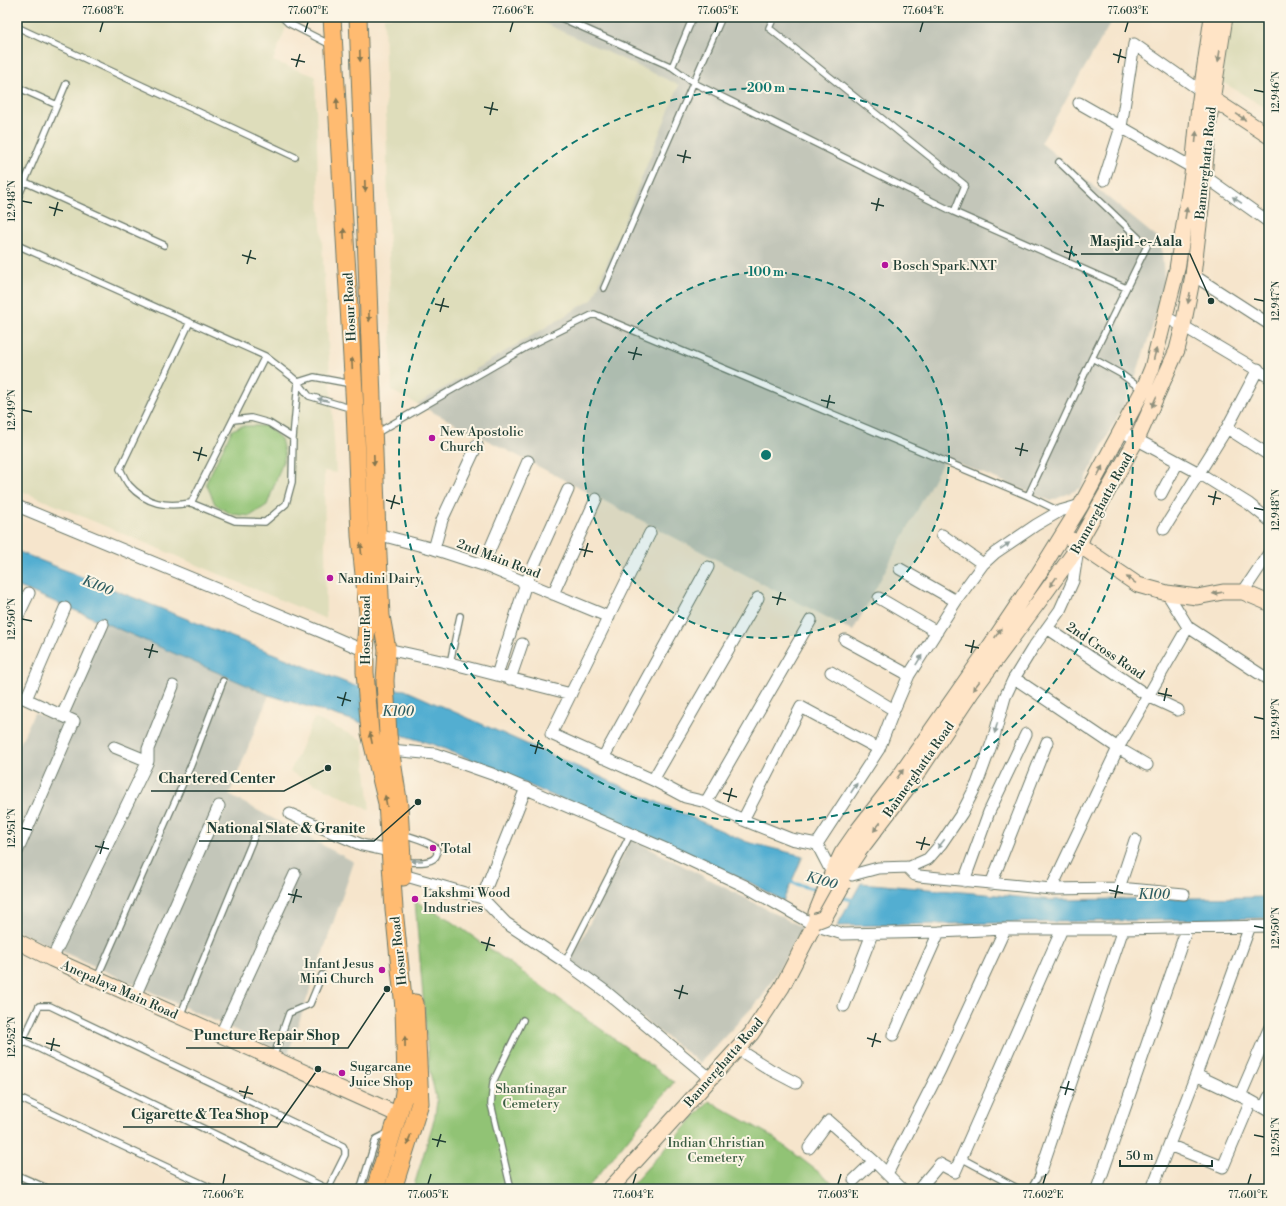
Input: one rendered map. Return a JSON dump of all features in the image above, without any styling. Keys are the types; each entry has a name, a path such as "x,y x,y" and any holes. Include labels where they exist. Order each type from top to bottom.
{"main road":[{"name":"Hosur Road","path":"358,17 381,616 387,649 385,681 388,735 399,806 402,869 415,1009 420,1103 393,1189"},
{"name":"Bannerghatta Road","path":"839,878 911,783 971,693 1079,546 1083,535 1137,440 1177,350 1193,275 1199,172 1212,17"},
{"name":"Bannerghatta Road","path":"1206,95 1225,17"},
{"name":"Hosur Road","path":"330,18 333,46 355,409 360,536 368,613 365,672 370,733 387,803 389,851 404,1008 406,1078 403,1099 375,1189"},
{"path":"1206,95 1269,136"},
{"name":"Bannerghatta Road","path":"610,1189 751,1034 782,987 815,923 824,918 839,878 842,853 900,774 990,646 1039,573 1081,505 1143,390 1152,368 1199,172"},
{"path":"1064,534 1079,546 1138,585 1167,593 1197,597 1223,592 1243,592 1269,603"},
{"name":"Anepalaya Main Road","path":"17,941 52,959 273,1058 396,1123"}],"street":[{"path":"1104,180 1121,127 1134,44 1206,95"},
{"path":"1079,103 1199,172 1269,222"},
{"path":"1193,275 1269,324"},
{"path":"1165,317 1269,377"},
{"path":"1164,529 1227,428 1258,370"},
{"path":"1227,428 1269,455"},
{"path":"1121,430 1199,473 1249,504 1269,520"},
{"path":"434,549 442,520 477,445"},
{"path":"483,565 528,461"},
{"path":"1161,494 1178,462"},
{"path":"497,675 526,583 568,490"},
{"path":"553,594 596,499"},
{"path":"817,844 879,749 909,675 956,601 984,564 995,553 1036,525 1060,512 1081,505"},
{"path":"17,506 365,651"},
{"path":"650,533 551,734 653,780 685,797 706,802 743,820 791,839 817,844 839,878 878,868 907,867 928,859 941,844 962,813 977,784 993,740 1005,697 1014,678 1060,610 1073,581 1079,546"},
{"name":"2nd Main Road","path":"377,534 434,549 483,565 609,616"},
{"path":"942,535 984,564"},
{"path":"1243,592 1269,553"},
{"path":"603,758 708,567"},
{"path":"900,569 956,601"},
{"path":"17,618 29,593"},
{"path":"1167,593 1188,627 1269,680"},
{"path":"653,780 758,598"},
{"path":"879,598 937,632"},
{"path":"17,852 74,721 22,697 65,608"},
{"path":"706,802 811,620"},
{"path":"62,716 103,624"},
{"path":"1051,889 1118,748 1188,627"},
{"name":"2nd Cross Road","path":"1047,628 1148,696 1178,710"},
{"path":"845,640 909,675"},
{"path":"510,678 522,644"},
{"path":"387,649 450,663 571,694"},
{"path":"831,672 894,710"},
{"path":"1014,678 1118,748 1147,765"},
{"path":"52,959 148,761 148,749 173,686"},
{"path":"743,820 801,707 879,749"},
{"path":"964,881 989,812 1026,734"},
{"path":"991,884 1047,742"},
{"path":"114,747 148,761"},
{"path":"390,750 435,754 492,774 631,833 745,886 815,923 843,934 1269,926"},
{"path":"482,898 526,788"},
{"path":"135,996 219,806"},
{"path":"290,814 362,845 389,851"},
{"path":"1119,888 1135,840"},
{"path":"907,867 915,875 919,876 991,884 1051,889 1119,888 1184,894"},
{"path":"402,869 482,898 506,923 566,962 605,991 711,1079"},
{"path":"221,1034 295,874"},
{"path":"1152,1189 1196,1075 1250,926"},
{"path":"1097,1189 1187,928"},
{"path":"919,1189 940,1164 955,1172 1062,929"},
{"path":"1041,1171 1123,929"},
{"path":"886,1174 940,1070 1005,930"},
{"path":"893,1035 939,932"},
{"path":"844,1006 872,934"},
{"path":"1240,1096 1269,1029"},
{"path":"738,1049 771,1070 796,1083"},
{"path":"1196,1075 1266,1109 1269,1097"},
{"path":"1169,1145 1223,1167 1251,1101"},
{"path":"809,1148 829,1120 902,1189"},
{"path":"854,1180 874,1161"}],"lane":[{"path":"282,17 288,23 333,46"},
{"path":"559,17 672,67 694,83 954,212 1126,288"},
{"path":"672,67 693,17"},
{"path":"604,288 722,17"},
{"path":"774,17 769,28 965,185 954,212"},
{"path":"17,27 295,157"},
{"path":"17,200 66,84"},
{"path":"17,87 57,105"},
{"path":"1028,496 1092,358 1147,246 1059,162"},
{"path":"25,182 164,245"},
{"path":"17,245 265,356 283,368 298,382 309,396 355,409"},
{"path":"373,435 525,348 594,314 1028,496 1060,512"},
{"path":"190,322 120,469 128,484 141,496 157,503 174,506 191,503 235,521 265,522 286,504 292,482 293,438 298,382"},
{"path":"191,503 265,356"},
{"path":"1092,358 1121,374 1143,390"},
{"path":"298,382 314,377 353,384"},
{"path":"233,420 251,418 269,423 293,438"},
{"path":"450,663 460,616"},
{"path":"97,978 192,765 223,681"},
{"path":"180,1016 256,832"},
{"path":"566,962 631,833"},
{"path":"401,834 428,843 436,848 437,851 432,860 402,869"},
{"path":"273,1058 289,1013 310,1004 322,975"},
{"path":"17,1053 39,1006 50,1006 322,1135 343,1146 345,1155 328,1189 23,1041"},
{"path":"511,1189 491,1104 493,1082 523,1020"},
{"path":"17,1097 214,1189"},
{"path":"362,1189 361,1187 376,1139 396,1123"},
{"path":"961,1158 1019,1189"},
{"path":"1031,1189 1041,1171"},
{"path":"17,1175 49,1189"}],"shaded area":[{"path":"17,17 290,17 273,61 315,76 318,178 336,473 324,471 326,619 17,489"},
{"path":"384,17 531,17 680,85 593,299 417,404 392,391"},
{"name":"Bosch Spark.NXT","path":"531,17 1114,17 1041,143 1161,241 1165,289 1131,390 1081,488 1051,501 945,458 853,631 417,404 593,299 679,85"},
{"path":"1228,17 1269,17 1269,110 1221,81"},
{"path":"98,620 269,695 229,795 354,862 288,1054 17,931 17,751 34,713 56,721"},
{"path":"314,718 363,740 370,810 290,772"},
{"path":"631,839 803,928 762,997 700,1063 570,963"}],"green space":[{"path":"242,426 267,426 281,439 285,456 267,505 250,516 231,514 215,504 206,483 232,430"},
{"name":"Shantinagar Cemetery","path":"415,901 450,920 674,1082 587,1189 413,1189 434,1120 437,1102 429,1068"},
{"name":"Indian Christian Cemetery","path":"709,1101 770,1135 833,1183 837,1189 628,1189"}],"water":[{"name":"K100","path":"17,551 352,685 405,690 747,842 803,856 783,901 751,883 472,760 435,745 269,695 17,586"},
{"name":"K100","path":"861,883 1052,900 1269,897 1269,918 837,926"}],"waterway":[{"name":"K100","path":"787,880 821,891"},
{"name":"K100","path":"841,897 856,901"}],"place":[{"name":"Bosch Spark.NXT","path":"885,265"},
{"name":"Masjid-e-Aala","path":"1211,301"},
{"name":"New Apostolic Church","path":"432,438"},
{"name":"Nandini Dairy","path":"330,578"},
{"name":"Chartered Center","path":"328,768"},
{"name":"National Slate & Granite","path":"418,802"},
{"name":"Total","path":"433,848"},
{"name":"Lakshmi Wood Industries","path":"415,899"},
{"name":"Infant Jesus Mini Church","path":"382,970"},
{"name":"Puncture Repair Shop","path":"387,989"},
{"name":"Cigarette & Tea Shop","path":"318,1069"},
{"name":"Sugarcane Juice Shop","path":"342,1073"}]}
